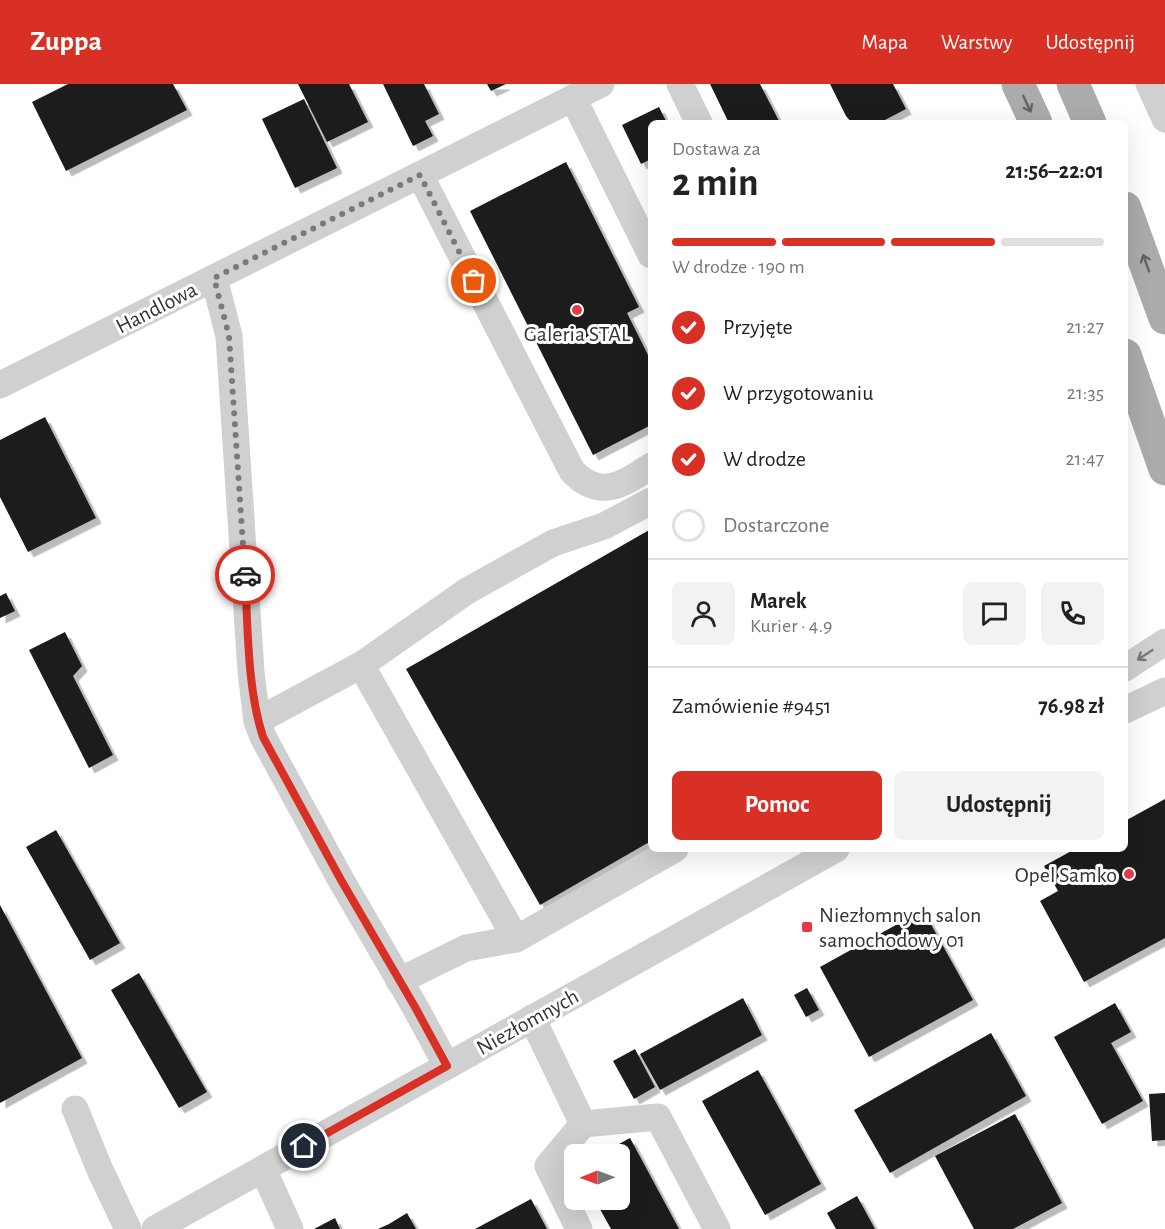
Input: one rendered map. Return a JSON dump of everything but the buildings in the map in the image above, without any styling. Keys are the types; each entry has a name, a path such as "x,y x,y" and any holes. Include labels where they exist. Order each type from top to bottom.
{"main road":[{"path":"1018,84 1035,120"},
{"path":"1073,84 1089,120"},
{"path":"1128,216 1165,318"},
{"path":"1128,364 1165,469"}],"street":[{"name":"Handlowa","path":"0,385 601,84"},
{"path":"680,84 698,120"},
{"path":"1149,84 1165,119"},
{"path":"573,98 648,249"},
{"path":"420,175 572,471 583,483 598,489 622,484 648,468"},
{"path":"214,278 229,336 251,672 257,721 263,737 447,1066"},
{"path":"257,721 361,665 467,591 553,543 604,526 648,503"},
{"path":"1128,666 1165,642"},
{"path":"361,665 516,939"},
{"path":"1128,709 1165,692"},
{"path":"399,981 466,948 516,939 670,852"},
{"name":"Niezłomnych","path":"155,1229 831,852"},
{"path":"532,1018 583,1124"},
{"path":"75,1109 128,1229"},
{"path":"579,1229 548,1166 583,1124 658,1116 717,1229"},
{"path":"263,1169 290,1229"}],"way so far":[{"path":"245,575 229,336 214,278 420,175 474,281"}],"place":[{"name":"Galeria STAL","path":"577,310"},
{"name":"Opel Samko","path":"1129,874"},
{"name":"Niezłomnych salon samochodowy 01","path":"807,927"}],"route":[{"path":"245,575 251,672 257,721 263,737 447,1066 304,1146"}]}
